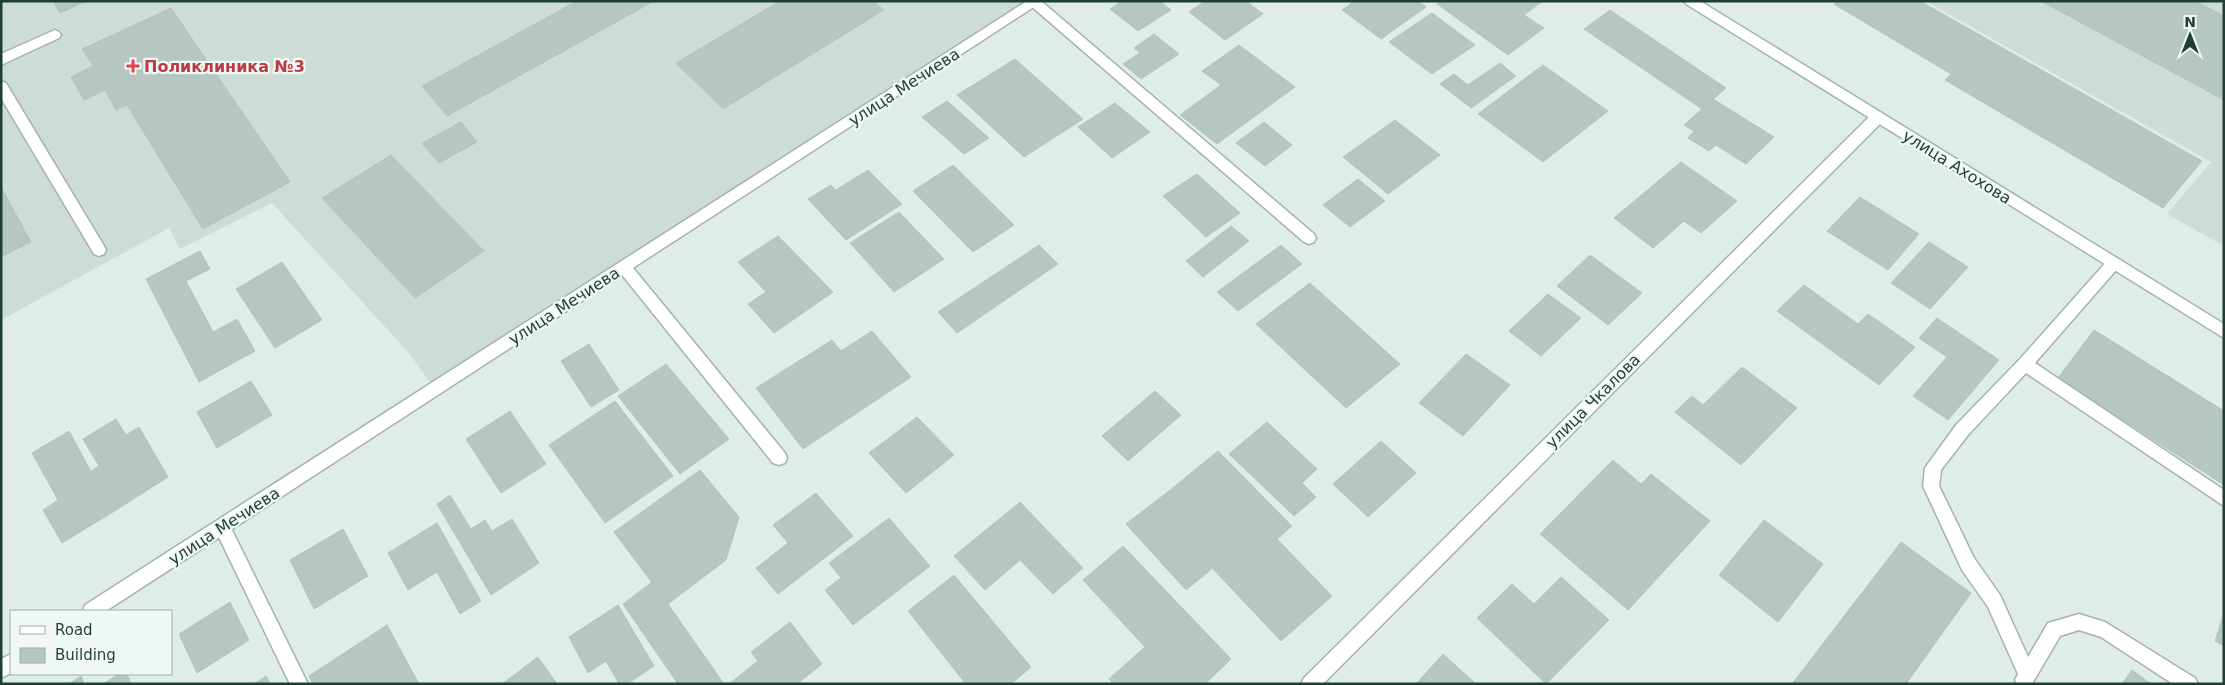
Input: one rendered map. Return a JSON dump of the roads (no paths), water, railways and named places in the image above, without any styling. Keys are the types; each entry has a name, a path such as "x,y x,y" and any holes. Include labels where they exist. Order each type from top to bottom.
{"street":[{"name":"улица Ахохова","path":"1690,1 2224,332"},
{"path":"1036,2 1310,238"},
{"name":"улица Мечиева","path":"93,610 1036,2"},
{"path":"1,60 55,35"},
{"path":"1,86 99,250"},
{"name":"улица Чкалова","path":"1310,684 1877,118"},
{"path":"2025,680 1994,601 1968,564 1932,486 1933,468 1962,430 2114,264"},
{"path":"624,267 779,458"},
{"path":"2024,364 2224,499"},
{"path":"222,527 299,684"},
{"path":"2025,680 2054,629 2079,622 2105,630 2189,684"}],"place":[{"name":"Поликлиника №3","path":"133,66"}]}
